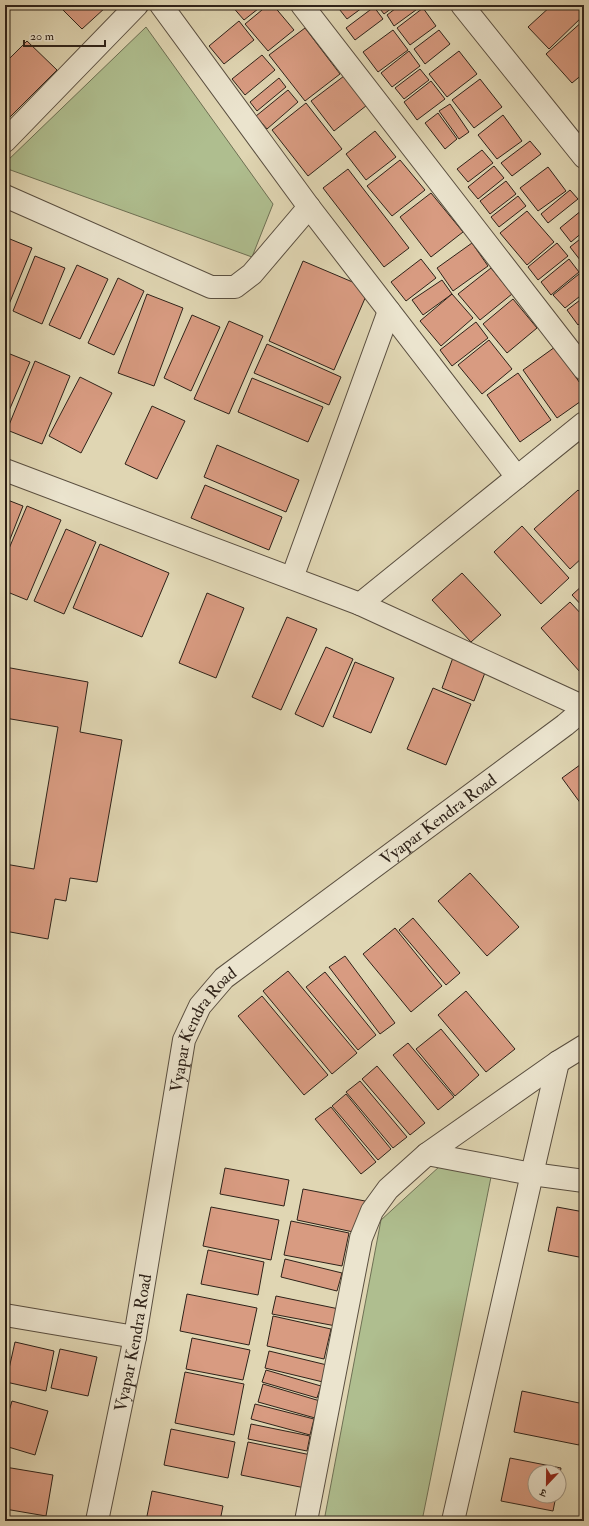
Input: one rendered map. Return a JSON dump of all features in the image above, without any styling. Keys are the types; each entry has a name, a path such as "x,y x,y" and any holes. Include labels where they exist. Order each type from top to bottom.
{"street":[{"path":"5,141 137,5"},
{"path":"162,5 309,207 517,477"},
{"path":"302,5 584,369"},
{"path":"462,5 584,157"},
{"path":"5,196 211,287 235,287 252,274 309,207"},
{"path":"292,578 389,311"},
{"path":"360,604 584,423"},
{"path":"5,470 360,604 584,708"},
{"name":"Vyapar Kendra Road","path":"97,1521 135,1337 184,1040 200,1006 224,978 565,725 584,708"},
{"path":"306,1521 361,1238 372,1211 388,1189 427,1154 558,1062 584,1046"},
{"path":"453,1521 558,1062"},
{"path":"427,1154 532,1174 584,1181"},
{"path":"5,1315 135,1337"}],"green space":[{"path":"146,27 273,204 252,257 5,168 5,163"},
{"path":"440,1166 491,1177 422,1521 324,1521 381,1220"}],"building":[{"path":"58,5 104,5 106,7 82,29"},
{"path":"231,5 263,5 244,20"},
{"path":"268,5 273,5 294,30 268,51 245,24"},
{"path":"336,5 366,5 347,19"},
{"path":"377,5 396,5 384,14"},
{"path":"400,5 418,5 420,7 394,26 387,15"},
{"path":"552,5 584,5 584,15 549,49 528,27"},
{"path":"374,7 383,19 355,40 346,28"},
{"path":"423,8 436,26 410,45 397,28"},
{"path":"584,20 584,73 572,83 546,54"},
{"path":"239,21 254,40 224,64 209,46"},
{"path":"305,28 340,74 305,101 269,55"},
{"path":"393,30 408,50 378,72 363,52"},
{"path":"439,30 450,44 425,64 414,49"},
{"path":"27,41 57,70 5,122 5,63"},
{"path":"409,51 420,66 392,87 381,73"},
{"path":"459,51 477,74 447,97 429,74"},
{"path":"262,55 275,70 245,95 232,79"},
{"path":"420,69 429,80 404,99 395,88"},
{"path":"348,73 371,102 334,131 311,101"},
{"path":"279,78 286,87 257,111 250,102"},
{"path":"480,79 502,107 474,128 452,100"},
{"path":"431,81 445,99 417,120 404,102"},
{"path":"288,90 298,102 267,129 256,116"},
{"path":"306,103 342,149 308,176 272,130"},
{"path":"450,104 469,132 459,139 439,111"},
{"path":"438,113 457,139 445,149 425,123"},
{"path":"503,115 522,141 497,159 478,135"},
{"path":"375,131 396,157 366,180 346,154"},
{"path":"530,141 541,154 512,176 501,163"},
{"path":"482,150 493,163 468,182 457,169"},
{"path":"400,160 425,190 392,216 367,186"},
{"path":"494,166 504,178 478,199 468,187"},
{"path":"548,167 566,191 538,211 520,188"},
{"path":"348,169 409,248 384,267 323,188"},
{"path":"506,181 516,194 490,214 480,201"},
{"path":"570,190 578,199 548,223 541,214"},
{"path":"431,193 463,232 431,257 400,217"},
{"path":"518,196 526,206 499,227 491,217"},
{"path":"582,210 584,211 584,231 571,242 560,228"},
{"path":"527,211 554,242 527,265 500,233"},
{"path":"584,236 584,265 570,247"},
{"path":"5,237 32,248 5,314"},
{"path":"472,243 488,266 453,291 437,268"},
{"path":"557,243 568,256 538,280 528,267"},
{"path":"35,256 65,268 42,324 13,311"},
{"path":"421,259 436,278 406,301 391,282"},
{"path":"569,259 579,272 551,295 541,282"},
{"path":"303,261 369,289 334,370 269,341"},
{"path":"77,265 108,279 80,339 49,325"},
{"path":"491,268 512,294 480,320 458,294"},
{"path":"579,274 584,280 584,293 565,308 553,295"},
{"path":"118,278 144,291 114,355 88,343"},
{"path":"442,280 452,294 423,315 412,300"},
{"path":"147,294 183,308 154,386 118,373"},
{"path":"452,294 473,318 441,346 420,321"},
{"path":"584,297 584,320 578,325 567,310"},
{"path":"513,299 537,328 507,353 483,324"},
{"path":"192,315 220,327 191,391 164,378"},
{"path":"229,321 263,336 229,414 194,399"},
{"path":"476,322 488,338 452,366 440,350"},
{"path":"584,323 584,334 579,327"},
{"path":"489,340 512,369 482,394 458,365"},
{"path":"267,344 341,377 329,405 254,373"},
{"path":"555,347 584,389 584,399 557,418 523,370"},
{"path":"5,352 30,362 5,420"},
{"path":"35,361 70,376 42,444 7,430"},
{"path":"518,373 551,420 520,442 487,395"},
{"path":"80,377 112,393 81,453 49,436"},
{"path":"252,378 323,407 308,442 238,412"},
{"path":"152,406 185,421 157,479 125,464"},
{"path":"217,445 299,480 286,512 204,477"},
{"path":"205,485 282,517 269,550 191,518"},
{"path":"578,490 584,496 584,556 570,569 534,529"},
{"path":"5,499 23,506 5,552"},
{"path":"27,506 61,520 27,600 5,591 5,558"},
{"path":"522,526 569,578 541,604 494,552"},
{"path":"66,529 96,542 64,614 34,601"},
{"path":"100,544 169,573 142,637 73,608"},
{"path":"462,573 501,615 471,642 432,600"},
{"path":"584,584 584,608 572,595"},
{"path":"207,593 244,608 216,678 179,663"},
{"path":"570,602 584,617 584,668 580,672 541,628"},
{"path":"287,617 317,629 281,710 252,697"},
{"path":"326,647 353,659 323,727 295,714"},
{"path":"455,652 488,665 474,701 442,688"},
{"path":"355,662 394,678 371,733 333,717"},
{"path":"5,667 88,682 80,732 122,740 97,882 70,878 66,901 55,899 48,939 5,931 5,864 34,869 58,727 5,718"},
{"path":"433,688 471,704 446,765 407,749"},
{"path":"584,762 584,808 562,778"},
{"path":"470,873 519,927 487,956 438,901"},
{"path":"413,918 460,973 446,985 399,930"},
{"path":"395,928 442,986 411,1012 363,954"},
{"path":"345,956 395,1023 380,1034 329,967"},
{"path":"288,971 357,1053 332,1074 263,991"},
{"path":"325,972 376,1035 358,1050 306,987"},
{"path":"466,991 515,1049 486,1072 438,1015"},
{"path":"262,996 328,1075 304,1095 238,1016"},
{"path":"441,1029 479,1075 455,1096 416,1049"},
{"path":"408,1043 454,1097 438,1110 393,1055"},
{"path":"377,1066 425,1123 410,1135 362,1079"},
{"path":"360,1081 407,1137 393,1148 346,1092"},
{"path":"346,1094 391,1149 378,1160 332,1106"},
{"path":"331,1107 376,1162 361,1174 315,1119"},
{"path":"225,1168 289,1180 284,1206 220,1194"},
{"path":"303,1189 365,1201 358,1233 297,1220"},
{"path":"211,1207 279,1220 271,1260 203,1246"},
{"path":"557,1207 584,1212 584,1258 548,1251"},
{"path":"291,1221 349,1233 342,1266 284,1255"},
{"path":"208,1250 264,1262 258,1295 201,1284"},
{"path":"285,1259 342,1273 337,1291 281,1277"},
{"path":"187,1294 257,1308 249,1345 180,1331"},
{"path":"276,1296 339,1309 336,1326 272,1314"},
{"path":"273,1316 331,1329 324,1359 267,1346"},
{"path":"192,1338 250,1350 243,1380 186,1369"},
{"path":"15,1342 54,1351 46,1391 6,1382"},
{"path":"60,1349 97,1357 88,1396 51,1388"},
{"path":"269,1351 327,1365 323,1382 265,1368"},
{"path":"266,1370 321,1386 317,1398 262,1382"},
{"path":"185,1372 244,1384 234,1435 175,1423"},
{"path":"263,1384 320,1401 315,1418 258,1402"},
{"path":"522,1391 584,1404 584,1420 579,1445 514,1432"},
{"path":"12,1401 48,1411 35,1455 5,1446 5,1424"},
{"path":"255,1404 314,1419 310,1435 251,1419"},
{"path":"251,1424 310,1436 307,1451 248,1439"},
{"path":"171,1429 235,1442 228,1478 164,1465"},
{"path":"248,1442 311,1455 305,1488 241,1475"},
{"path":"510,1458 541,1464 527,1464 527,1504 554,1504 553,1511 501,1501"},
{"path":"5,1467 53,1475 46,1516 5,1509"},
{"path":"152,1491 223,1506 220,1521 146,1521"}]}
